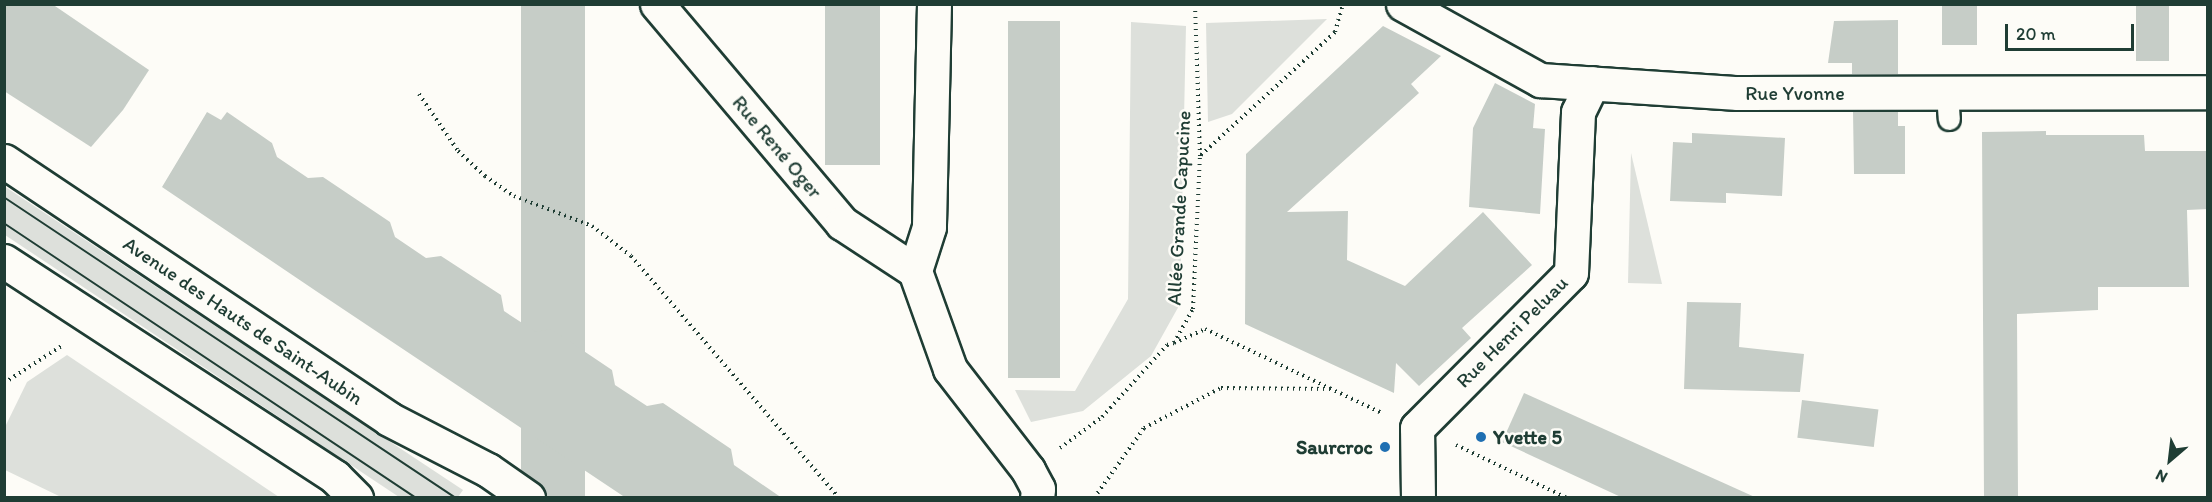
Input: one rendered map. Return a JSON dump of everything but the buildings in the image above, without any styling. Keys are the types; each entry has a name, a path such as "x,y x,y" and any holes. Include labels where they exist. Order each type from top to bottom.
{"street":[{"name":"Rue René Oger","path":"657,4 842,223 915,271"},
{"path":"934,4 929,227 915,271 950,369 1028,470 1038,489 1037,498"},
{"name":"Rue Yvonne","path":"1403,4 1540,80 1948,106 2208,92"},
{"name":"Rue Henri Peluau","path":"1418,498 1417,428 1571,273 1578,112 1592,82"},
{"name":"Avenue des Hauts de Saint-Aubin","path":"4,161 389,419 488,470 528,498"},
{"path":"4,261 335,477 356,498"}],"path":[{"path":"1156,4 1212,4"},
{"path":"1200,156 1335,32 1343,4"},
{"name":"Allée Grande Capucine","path":"1055,451 1102,417 1167,345 1174,343 1192,309 1200,156 1195,5"},
{"path":"419,94 458,151 485,176 514,196 592,226 632,256 839,498"},
{"path":"1174,343 1205,329 1334,388 1389,416"},
{"path":"4,383 64,345"},
{"path":"1094,498 1144,428 1221,388 1334,388"},
{"path":"1451,442 1567,498"}],"shaded area":[{"path":"1327,19 1232,114 1208,122 1206,23"},
{"path":"1131,22 1186,26 1180,304 1151,356 1083,411 1031,422 1015,390 1075,391 1128,299"},
{"path":"1631,153 1662,284 1628,283"},
{"path":"4,186 463,490 458,497 399,497 5,235"},
{"path":"67,355 279,497 61,497 5,470 5,427 27,382"}],"tram line":[{"path":"4,197 456,498"},
{"path":"4,223 417,498"}],"place":[{"name":"Yvette 5","path":"1481,437"},
{"name":"Saurcroc","path":"1385,447"}]}
